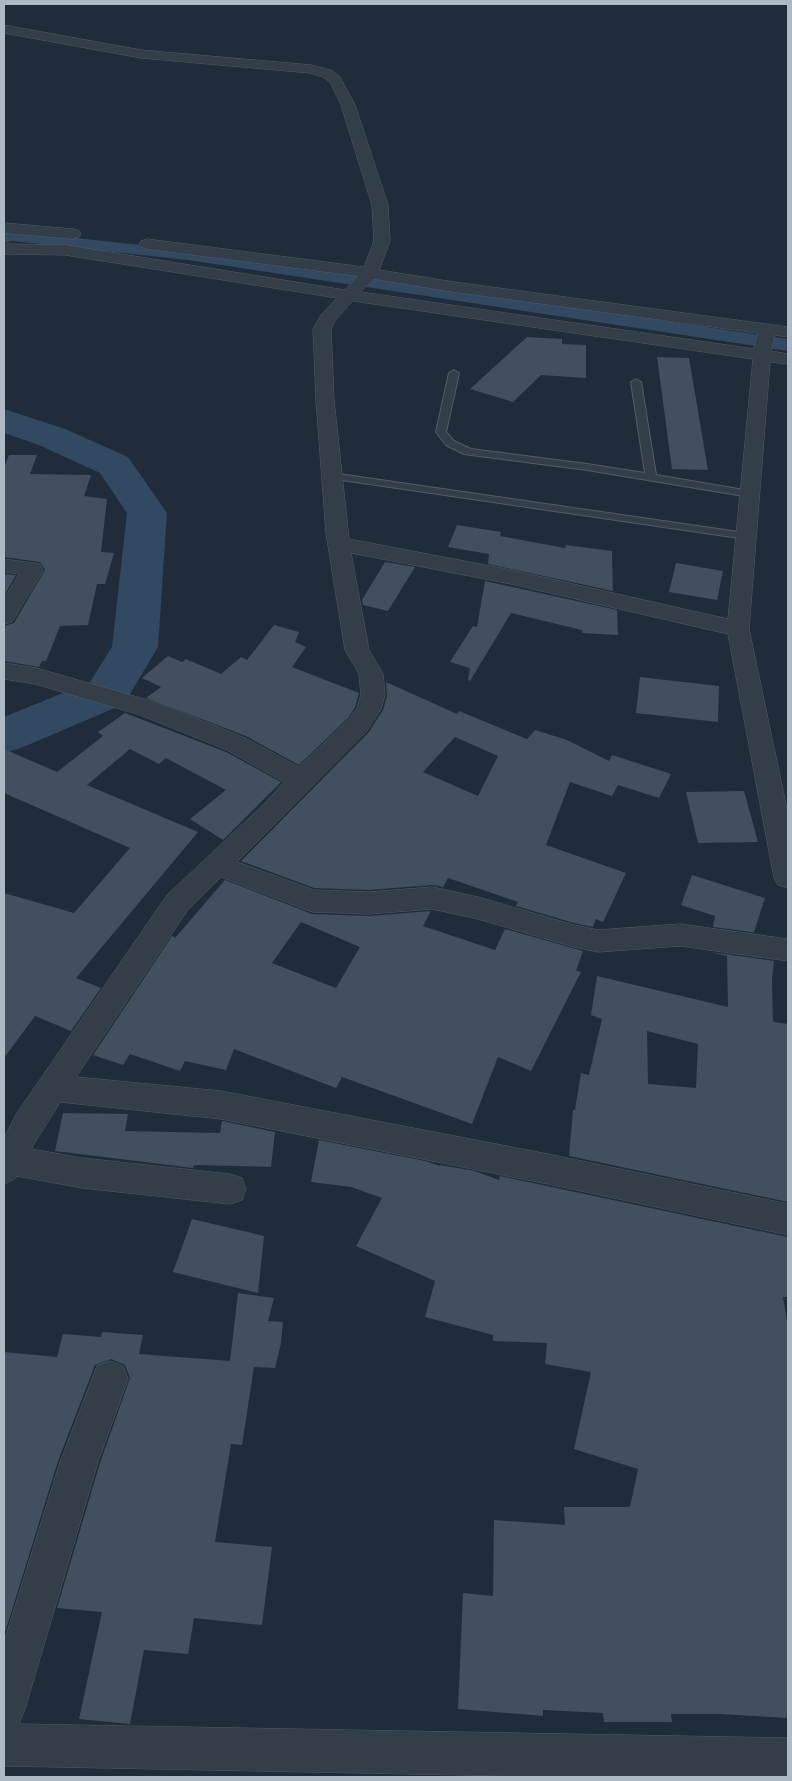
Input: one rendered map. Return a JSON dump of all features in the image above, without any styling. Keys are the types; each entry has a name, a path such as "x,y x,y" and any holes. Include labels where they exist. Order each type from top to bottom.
{"street":[{"path":"4,29 141,54 306,68 328,74 335,80 348,105 380,205 382,241 368,275 327,319 322,329 324,400 339,544 357,650 371,674 373,695 369,709 358,725 178,903 28,1123 6,1165 230,1190"},
{"path":"4,228 13,227 92,237"},
{"path":"131,242 454,287 765,342 788,359"},
{"path":"4,249 66,250 351,292 765,342 788,332"},
{"path":"765,342 738,629 788,878"},
{"path":"339,544 511,577 738,629"},
{"path":"4,566 32,569 32,571 4,617"},
{"path":"4,671 36,676 122,700 236,744 301,780"},
{"path":"217,865 312,901 369,903 432,898 478,908 574,936 598,940 680,935 788,950"},
{"path":"52,1088 221,1104 548,1169 788,1220"},
{"path":"4,1709 79,1462 110,1380"},
{"path":"4,1745 521,1766 788,1760"}],"lane":[{"path":"454,372 441,432 450,443 468,452 538,460 750,494"},
{"path":"636,382 651,477"},
{"path":"332,476 746,536"}],"building":[{"path":"527,337 562,339 562,344 586,345 586,378 541,375 513,402 470,389"},
{"path":"657,357 689,358 708,470 672,469"},
{"path":"9,455 37,455 30,474 91,475 84,496 107,499 101,552 114,553 105,584 97,584 88,625 60,626 46,661 42,661 39,667 4,661 4,626 14,623 45,570 40,562 4,557 4,468"},
{"path":"457,525 501,532 500,536 565,548 566,545 612,551 613,591 488,564 489,554 448,547"},
{"path":"385,562 415,567 388,611 363,605 362,600"},
{"path":"676,563 723,571 717,600 669,592"},
{"path":"4,574 16,575 4,596"},
{"path":"485,581 617,610 618,635 582,633 582,630 511,613 470,681 468,680 470,668 450,662 473,626 477,627"},
{"path":"274,625 299,632 295,642 306,647 292,667 359,693 355,707 348,718 299,765 246,736 146,698 161,687 142,678 168,656 182,662 186,659 221,674 241,657 247,660"},
{"path":"640,677 719,686 718,722 636,713"},
{"path":"386,682 457,714 459,711 527,739 535,730 567,740 609,761 612,755 671,774 659,798 618,785 612,796 570,782 546,845 626,873 603,922 596,919 593,927 574,923 516,906 518,902 448,878 443,887 432,885 369,890 314,888 241,861 369,732 383,710 387,696","holes":["455,737 498,756 478,796 423,772"]},
{"path":"125,713 226,752 281,782 223,840 190,819 226,790 166,758 159,764 130,749 87,785 198,832 76,978 101,988 71,1031 35,1016 4,1058 4,893 74,913 130,848 4,793 4,749 57,772 103,736 98,732"},
{"path":"744,791 758,842 698,843 686,792"},
{"path":"692,875 765,898 754,932 759,933 713,927 715,916 681,905"},
{"path":"225,880 312,914 369,916 431,911 423,926 495,950 505,929 583,951 576,971 581,972 531,1071 498,1057 472,1124 342,1077 336,1088 234,1049 226,1070 185,1061 180,1071 130,1054 123,1065 93,1055 172,936 175,938","holes":["301,922 360,947 336,988 272,963"]},
{"path":"710,952 774,961 772,980 773,1022 788,1024 788,1202 569,1156 573,1110 575,1110 581,1073 589,1075 602,1019 591,1015 597,976 728,1007 727,956","holes":["647,1031 698,1044 696,1088 648,1084"]},
{"path":"63,1113 128,1114 125,1131 220,1133 222,1121 275,1132 271,1167 194,1165 193,1168 55,1151"},
{"path":"319,1140 425,1161 440,1166 475,1171 499,1180 500,1176 788,1237 788,1297 783,1297 788,1327 788,1718 720,1714 671,1714 672,1722 604,1722 603,1713 543,1710 543,1716 458,1709 463,1593 493,1596 494,1520 565,1525 564,1507 630,1507 638,1469 574,1449 591,1372 545,1364 547,1343 493,1341 493,1335 425,1317 435,1281 356,1246 382,1198 351,1187 311,1182"},
{"path":"192,1219 264,1236 258,1293 173,1272"},
{"path":"238,1293 274,1298 268,1321 283,1322 281,1343 275,1368 254,1367 242,1445 231,1444 215,1542 272,1547 262,1625 194,1618 188,1654 144,1650 130,1724 79,1719 102,1612 57,1608 100,1463 130,1378 125,1365 111,1359 95,1365 58,1461 4,1636 4,1352 57,1357 63,1334 101,1337 102,1332 143,1335 139,1354 230,1361"}],"waterway":[{"path":"4,238 11,236 188,255 788,345"},
{"path":"4,420 52,437 114,465 147,513 135,647 107,693 4,736"}]}
